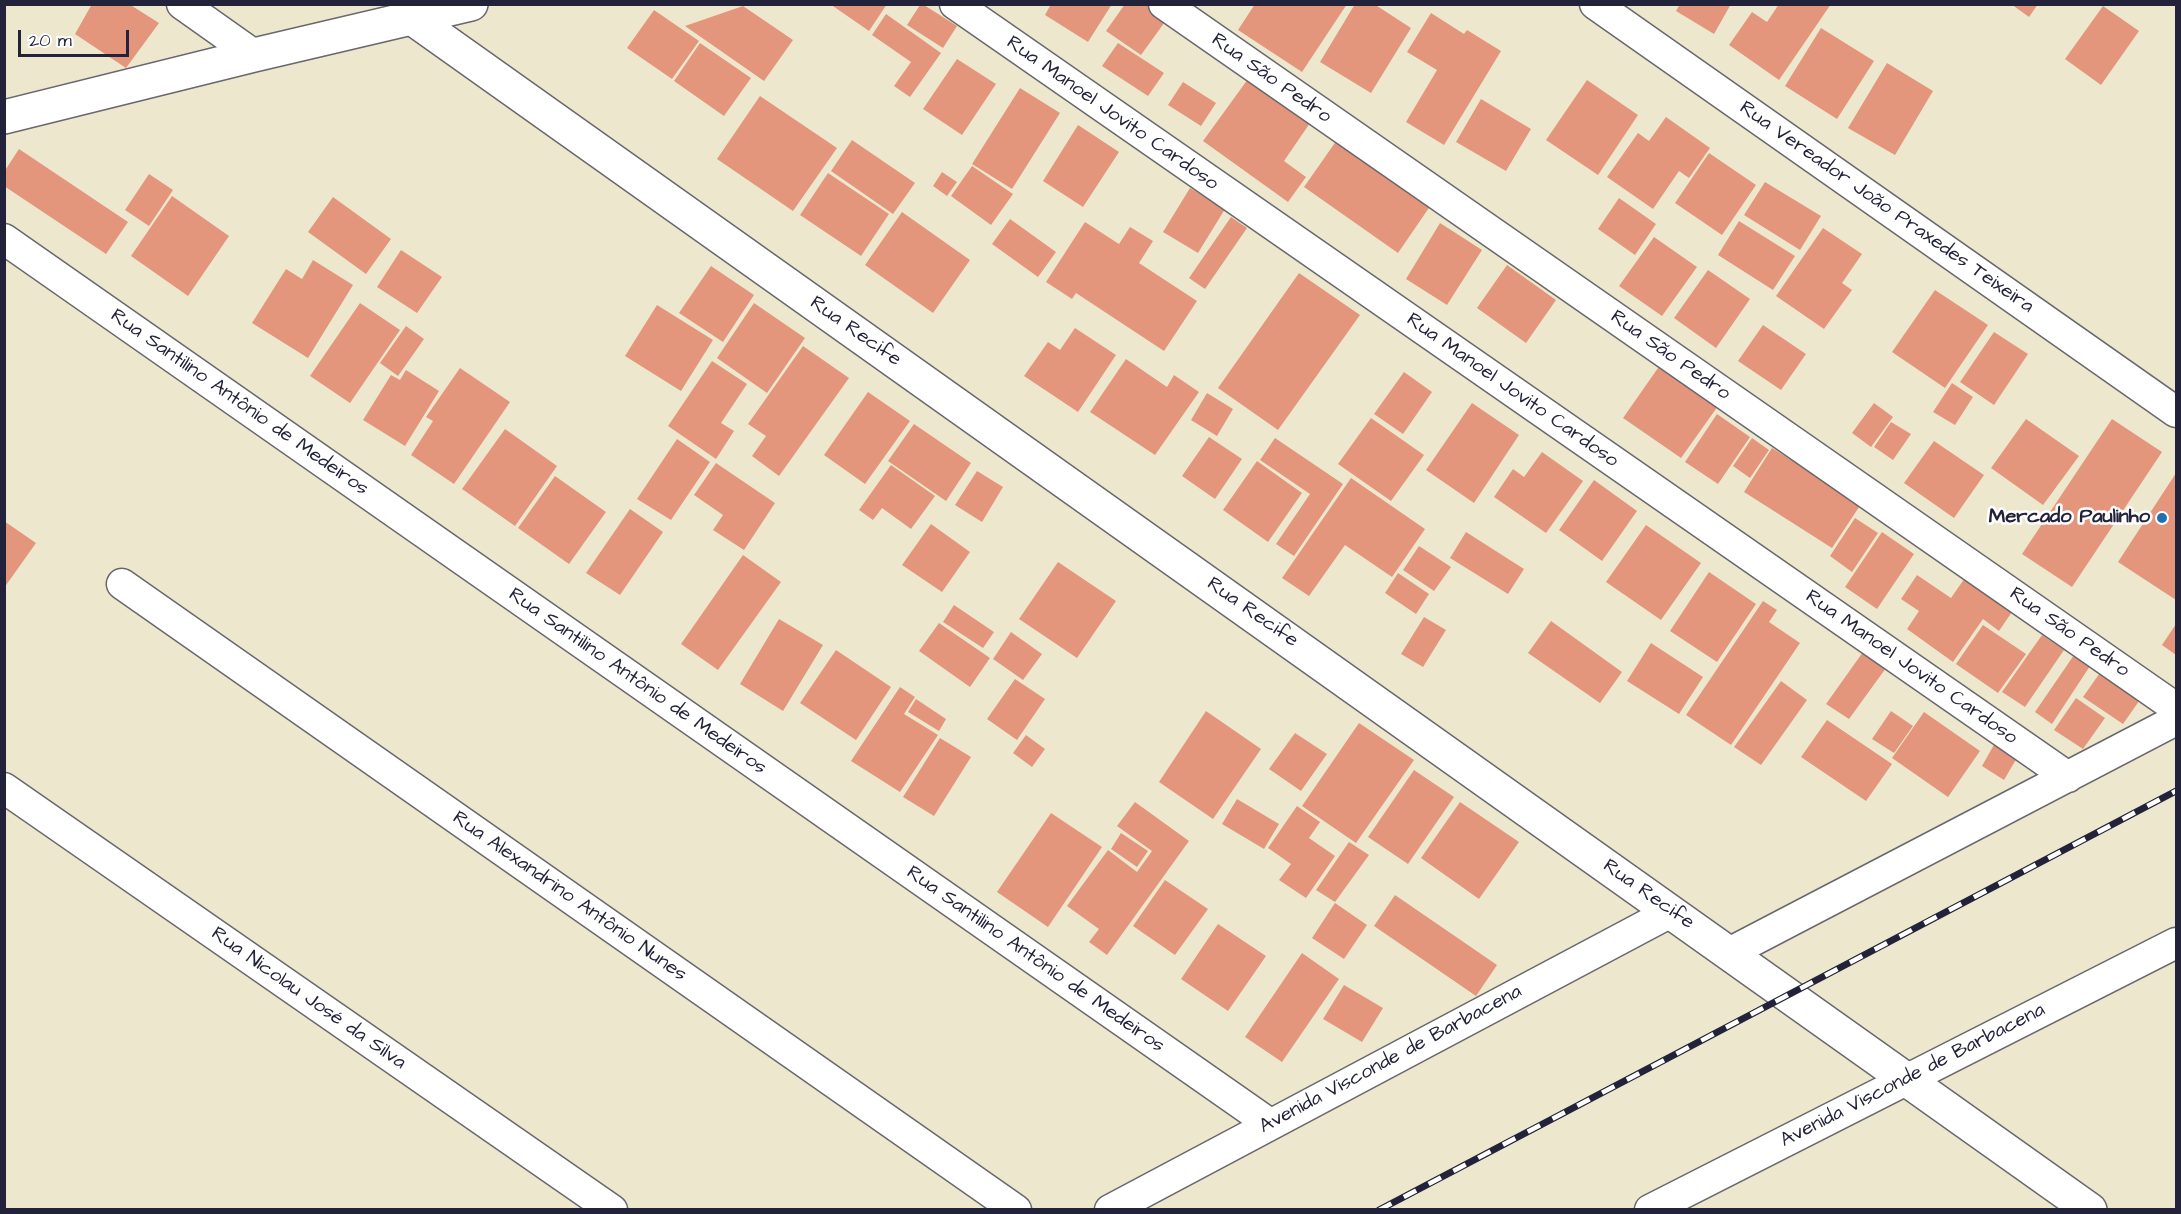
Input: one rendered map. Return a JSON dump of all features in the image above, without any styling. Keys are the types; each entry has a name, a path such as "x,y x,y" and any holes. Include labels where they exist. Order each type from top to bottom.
{"street":[{"path":"182,4 254,55"},
{"path":"4,117 471,4"},
{"name":"Rua Manoel Jovito Cardoso","path":"955,4 2068,777"},
{"name":"Rua São Pedro","path":"1164,4 2176,708"},
{"name":"Rua Vereador João Praxedes Teixeira","path":"1595,4 2176,412"},
{"name":"Rua Recife","path":"412,18 2090,1209"},
{"name":"Rua Santilino Antônio de Medeiros","path":"4,239 1270,1124"},
{"name":"Rua Alexandrino Antônio Nunes","path":"122,584 1016,1209"},
{"path":"1729,952 2176,720"},
{"name":"Rua Nicolau José da Silva","path":"4,788 612,1209"},
{"name":"Avenida Visconde de Barbacena","path":"1110,1209 1671,912"},
{"name":"Avenida Visconde de Barbacena","path":"1650,1209 2176,943"}],"building":[{"path":"92,4 129,4 159,23 126,68 75,34"},
{"path":"830,4 887,4 869,31"},
{"path":"1051,4 1112,4 1088,42 1045,15"},
{"path":"1125,4 1146,4 1167,19 1141,55 1106,31"},
{"path":"1255,4 1347,4 1302,72 1238,30"},
{"path":"1355,4 1374,4 1411,28 1371,93 1320,62"},
{"path":"1680,4 1731,4 1714,34 1676,11"},
{"path":"1779,4 1831,4 1779,80 1729,45 1752,12 1767,22"},
{"path":"2011,4 2038,4 2029,17"},
{"path":"920,5 924,5 957,26 943,48 907,25"},
{"path":"743,6 793,40 764,81 685,26"},
{"path":"2103,6 2139,31 2101,85 2065,59"},
{"path":"654,10 699,41 672,79 627,48"},
{"path":"1431,13 1464,34 1467,30 1501,51 1444,145 1406,122 1437,70 1407,52"},
{"path":"886,14 941,53 910,97 894,86 911,62 872,35"},
{"path":"1821,28 1874,61 1837,119 1785,86"},
{"path":"700,43 751,78 724,116 674,81"},
{"path":"1118,43 1164,73 1148,96 1102,66"},
{"path":"957,59 996,84 962,135 923,109"},
{"path":"1887,63 1933,91 1895,155 1848,128"},
{"path":"1248,79 1310,123 1284,161 1306,177 1288,202 1203,141"},
{"path":"1587,80 1638,115 1598,175 1546,140"},
{"path":"1183,82 1216,103 1201,126 1168,105"},
{"path":"1020,88 1060,113 1012,189 972,164"},
{"path":"760,96 837,148 793,211 717,159"},
{"path":"1481,99 1531,129 1506,171 1456,142"},
{"path":"1666,117 1710,148 1689,178 1679,171 1653,209 1607,177 1638,133 1649,141"},
{"path":"1078,125 1119,152 1083,207 1043,181"},
{"path":"1339,137 1433,202 1398,253 1304,187"},
{"path":"852,140 915,183 893,214 831,171"},
{"path":"19,149 128,222 106,254 4,186 4,172"},
{"path":"1709,153 1756,185 1722,235 1675,203"},
{"path":"972,166 1013,194 991,225 951,196"},
{"path":"942,172 957,182 947,196 933,186"},
{"path":"828,173 889,214 861,256 800,215"},
{"path":"149,174 173,190 149,226 125,210"},
{"path":"1765,182 1821,216 1800,250 1744,215"},
{"path":"1190,188 1225,209 1198,253 1163,232"},
{"path":"172,196 229,236 188,296 131,256"},
{"path":"333,197 391,239 366,274 308,232"},
{"path":"1619,198 1656,224 1635,255 1598,229"},
{"path":"902,212 970,260 933,313 865,265"},
{"path":"1231,217 1247,228 1205,289 1189,278"},
{"path":"1010,219 1056,252 1038,277 992,244"},
{"path":"1739,221 1795,256 1773,290 1718,255"},
{"path":"1085,222 1119,244 1130,227 1153,241 1139,263 1197,301 1164,351 1076,293 1072,299 1046,282"},
{"path":"1440,223 1482,250 1447,305 1406,279"},
{"path":"1823,228 1862,254 1842,283 1852,290 1824,329 1776,296"},
{"path":"1654,237 1697,267 1662,316 1619,286"},
{"path":"401,250 442,277 417,313 377,287"},
{"path":"313,260 353,285 308,358 252,323 286,269 302,279"},
{"path":"1507,265 1556,300 1526,343 1477,308"},
{"path":"711,266 754,295 723,342 679,313"},
{"path":"1708,270 1750,299 1716,348 1674,318"},
{"path":"1299,273 1360,315 1278,430 1218,388"},
{"path":"1935,290 1988,325 1945,388 1892,352"},
{"path":"360,303 400,330 350,403 310,376"},
{"path":"754,303 805,338 767,393 717,358"},
{"path":"657,305 713,340 681,391 625,356"},
{"path":"1763,325 1806,354 1781,390 1738,361"},
{"path":"406,326 424,339 398,376 380,363"},
{"path":"1075,328 1116,355 1078,412 1024,376 1048,342 1060,350"},
{"path":"1994,332 2028,354 1994,405 1960,382"},
{"path":"803,346 849,378 779,476 752,456 766,436 748,424"},
{"path":"1665,358 1723,399 1681,458 1623,418"},
{"path":"1126,359 1167,387 1174,375 1199,392 1155,455 1090,412"},
{"path":"712,361 747,384 721,423 734,431 716,459 668,426"},
{"path":"460,368 510,402 454,484 411,455 433,421 426,417"},
{"path":"406,370 439,391 405,446 363,420 391,375 400,380"},
{"path":"1404,372 1432,392 1403,434 1374,414"},
{"path":"1952,383 1973,397 1955,425 1933,412"},
{"path":"868,392 910,421 865,484 824,455"},
{"path":"1207,393 1233,409 1217,436 1191,420"},
{"path":"1472,403 1519,435 1474,503 1426,470"},
{"path":"1874,403 1893,417 1871,447 1852,433"},
{"path":"1717,414 1750,437 1718,484 1685,462"},
{"path":"1371,418 1424,455 1391,501 1338,464"},
{"path":"2026,419 2079,456 2043,505 1991,468"},
{"path":"2112,419 2162,452 2072,587 2022,554"},
{"path":"1891,422 1911,434 1893,460 1874,447"},
{"path":"914,424 971,463 946,501 888,461"},
{"path":"505,429 557,466 515,526 462,489"},
{"path":"1209,437 1242,459 1215,499 1182,476"},
{"path":"1275,438 1343,484 1294,556 1276,544 1310,494 1260,460"},
{"path":"1752,438 1769,450 1750,478 1733,466"},
{"path":"677,439 710,462 671,520 637,499"},
{"path":"1934,441 1984,475 1954,518 1904,483"},
{"path":"1772,448 1861,504 1832,548 1744,492"},
{"path":"1542,452 1583,481 1546,533 1494,497 1513,469 1524,477"},
{"path":"1257,461 1302,493 1268,542 1223,510"},
{"path":"716,463 775,503 744,550 713,530 723,515 694,495"},
{"path":"891,465 935,496 911,529 882,508 873,520 859,510"},
{"path":"977,471 1003,487 982,522 955,505"},
{"name":"Mercado Paulinho","path":"2176,473 2176,600 2118,562"},
{"path":"555,476 606,512 569,564 518,528"},
{"path":"1351,478 1425,529 1392,577 1345,545 1309,596 1282,578"},
{"path":"1594,480 1637,511 1602,561 1559,530"},
{"path":"630,509 663,532 620,595 586,573"},
{"path":"1855,518 1878,533 1852,572 1830,556"},
{"path":"4,521 36,543 4,588"},
{"path":"931,524 970,552 942,592 902,565"},
{"path":"1646,525 1701,563 1661,620 1606,582"},
{"path":"1466,532 1524,569 1508,594 1450,558"},
{"path":"1882,532 1914,554 1877,609 1845,587"},
{"path":"1419,546 1451,567 1434,591 1403,570"},
{"path":"743,555 781,582 718,670 681,644"},
{"path":"1058,562 1116,601 1077,658 1019,619"},
{"path":"1709,572 1756,604 1717,662 1670,631"},
{"path":"1969,572 2016,606 1999,631 1983,619 1953,662 1907,629 1919,611 1901,599 1917,575 1951,598"},
{"path":"1398,573 1429,594 1416,614 1385,593"},
{"path":"1763,601 1777,610 1769,622 1800,643 1731,745 1686,715"},
{"path":"954,605 994,632 983,648 943,622"},
{"path":"1424,617 1446,630 1423,667 1401,654"},
{"path":"779,619 823,645 783,711 740,684"},
{"path":"1551,621 1622,672 1600,703 1528,653"},
{"path":"939,623 990,658 970,687 919,651"},
{"path":"2176,624 2176,655 2162,645"},
{"path":"1983,625 2026,654 1998,693 1956,664"},
{"path":"1011,632 1042,654 1023,680 993,659"},
{"path":"2042,635 2064,650 2025,707 2002,692"},
{"path":"1651,643 1703,677 1679,714 1627,681"},
{"path":"836,650 891,687 856,740 800,703"},
{"path":"1863,652 1886,668 1849,719 1826,704"},
{"path":"2074,655 2090,666 2052,724 2035,712"},
{"path":"2104,667 2144,694 2123,724 2083,697"},
{"path":"1015,679 1045,699 1017,740 987,719"},
{"path":"1781,681 1807,700 1761,765 1734,747"},
{"path":"900,687 915,697 904,714 938,735 900,792 851,761"},
{"path":"2076,698 2105,718 2083,749 2054,730"},
{"path":"916,699 946,719 939,731 908,712"},
{"path":"1206,711 1261,749 1213,819 1159,782"},
{"path":"1891,711 1913,726 1894,753 1872,739"},
{"path":"1924,712 1980,751 1948,797 1892,758"},
{"path":"1827,720 1892,764 1866,801 1801,757"},
{"path":"1359,723 1414,760 1356,843 1302,806"},
{"path":"1295,733 1327,754 1301,791 1269,769"},
{"path":"1026,735 1045,749 1032,767 1013,753"},
{"path":"940,738 971,757 934,816 903,797"},
{"path":"1995,743 2018,756 2004,780 1982,766"},
{"path":"1414,770 1454,797 1408,864 1368,837"},
{"path":"1237,799 1279,824 1264,849 1222,824"},
{"path":"1135,802 1189,841 1107,955 1089,942 1099,929 1067,906 1108,850 1137,872 1152,851 1117,826"},
{"path":"1460,802 1519,842 1479,899 1421,858"},
{"path":"1297,806 1320,822 1309,838 1335,856 1306,898 1279,880 1291,864 1268,848"},
{"path":"1051,813 1102,847 1048,927 997,892"},
{"path":"1121,833 1148,851 1137,867 1111,849"},
{"path":"1349,842 1369,855 1335,902 1316,890"},
{"path":"1165,880 1208,909 1175,955 1133,926"},
{"path":"1395,895 1497,965 1476,996 1374,926"},
{"path":"1335,903 1367,925 1344,959 1312,938"},
{"path":"1218,924 1266,956 1228,1011 1181,979"},
{"path":"1302,953 1339,979 1282,1062 1245,1037"},
{"path":"1344,985 1383,1008 1362,1042 1323,1019"}],"railway":[{"path":"1379,1210 2176,791"}],"place":[{"name":"Mercado Paulinho","path":"2162,518"}]}
